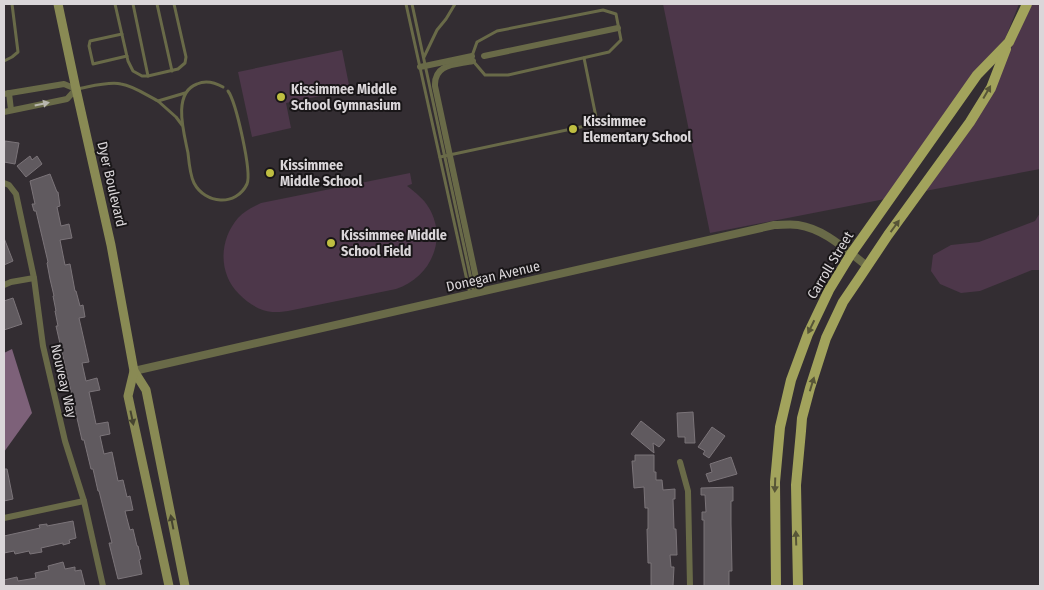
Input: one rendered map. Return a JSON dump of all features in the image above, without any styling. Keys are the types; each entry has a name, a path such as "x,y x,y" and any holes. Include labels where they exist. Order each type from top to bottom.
{"main road":[{"name":"Dyer Boulevard","path":"58,4 111,245 134,371 146,390 185,586"},
{"name":"Carroll Street","path":"776,586 775,482 780,428 791,380 808,334 829,290 851,254 977,75 1008,42 1027,4"},
{"path":"798,586 796,485 802,418 826,338 843,302 867,266 970,122 990,88 1008,42"},
{"name":"Dyer Boulevard","path":"134,371 128,396 169,586"}],"street":[{"path":"484,56 618,28"},
{"path":"423,67 472,59"},
{"path":"472,59 443,67 434,79 474,293"},
{"path":"4,112 67,99 76,89 64,84 5,95 11,110"},
{"name":"Nouveay Way","path":"4,183 9,185 16,194 34,278 43,346 65,441 84,501 103,586"},
{"name":"Donegan Avenue","path":"134,371 774,225 798,225 820,232 841,245 867,266"},
{"path":"4,285 34,278"},
{"path":"680,462 688,491 690,586"},
{"path":"4,518 84,501"}],"lane":[{"path":"4,61 18,52 12,4"},
{"path":"115,4 130,68 133,72 142,76 172,71 181,68 185,63 186,60 174,4"},
{"path":"132,4 148,76"},
{"path":"157,4 172,71"},
{"path":"406,4 447,155"},
{"path":"412,4 424,58"},
{"path":"455,4 437,30 424,58 423,67 440,157 474,293"},
{"path":"603,10 616,14 621,40 609,52 584,58 508,75 485,74 472,59 477,42 497,31 603,10"},
{"path":"122,34 90,41 89,46 93,64 127,56"},
{"path":"440,157 590,124 596,117 584,58"},
{"path":"223,87 217,84 202,82 192,86 185,93 181,113 193,181 201,192 221,201 237,195 247,183 247,162 232,96 228,91"},
{"path":"76,89 108,84 130,86 158,101 182,125"},
{"path":"158,101 185,93"}],"shaded area":[{"path":"663,4 1019,4 1005,39 974,72 885,199 710,233"},
{"path":"1029,4 1040,4 1040,169 925,191 994,90"},
{"name":"Kissimmee Middle School Gymnasium","path":"342,50 350,90 286,103 291,128 252,137 238,72"},
{"name":"Kissimmee Middle School Field","path":"410,173 412,184 407,186 429,208 437,233 436,245 426,267 408,284 396,289 276,312 254,306 232,286 224,267 224,246 232,227 246,211 261,203"},
{"path":"1040,213 1040,270 1032,270 980,291 961,293 940,284 931,271 933,255 951,245 979,242 1035,221"},
{"path":"12,349 32,413 4,452 4,353"}],"building":[{"path":"5,141 19,143 15,164 4,162"},
{"path":"30,156 32,160 37,156 42,164 26,177 17,166"},
{"path":"50,174 58,192 60,206 57,207 61,226 69,224 72,238 60,240 65,265 70,264 75,291 80,306 83,305 85,317 79,318 89,362 82,363 86,381 97,378 100,390 89,392 96,424 108,422 110,434 100,436 104,454 112,452 118,481 123,480 127,497 130,496 133,510 125,511 130,530 133,529 138,546 142,574 118,579 109,543 112,543 99,491 84,440 82,440 56,326 58,326 48,262 36,211 34,211 32,204 35,204 30,181"},
{"path":"4,238 13,261 4,265"},
{"path":"13,298 22,324 4,330 4,301"},
{"path":"693,412 695,443 685,443 685,437 678,437 677,413"},
{"path":"641,421 665,440 659,447 653,443 654,453 631,434"},
{"path":"712,427 725,436 709,458 703,454 705,451 698,447"},
{"path":"635,455 654,455 656,480 662,480 663,490 675,489 675,499 673,499 677,555 670,555 671,567 674,567 673,586 651,586 651,563 648,563 648,508 645,508 644,487 634,488 632,461 635,461"},
{"path":"731,457 737,474 709,482 706,474 712,472 710,464"},
{"path":"4,469 7,469 13,499 4,501"},
{"path":"733,487 733,501 731,501 732,571 729,571 729,586 704,586 704,520 702,520 702,512 706,512 705,495 701,495 701,488"},
{"path":"73,521 76,538 69,540 70,543 41,548 42,552 30,554 29,551 15,554 14,551 4,553 4,536 40,528 39,525 47,524 47,526"},
{"path":"63,562 65,569 75,567 75,571 81,570 85,586 4,586 4,580 17,577 18,581 36,578 35,573 49,570 48,566"}],"place":[{"name":"Kissimmee Middle School Gymnasium","path":"281,97"},
{"name":"Kissimmee Elementary School","path":"573,129"},
{"name":"Kissimmee Middle School","path":"270,173"},
{"name":"Kissimmee Middle School Field","path":"331,243"}]}
